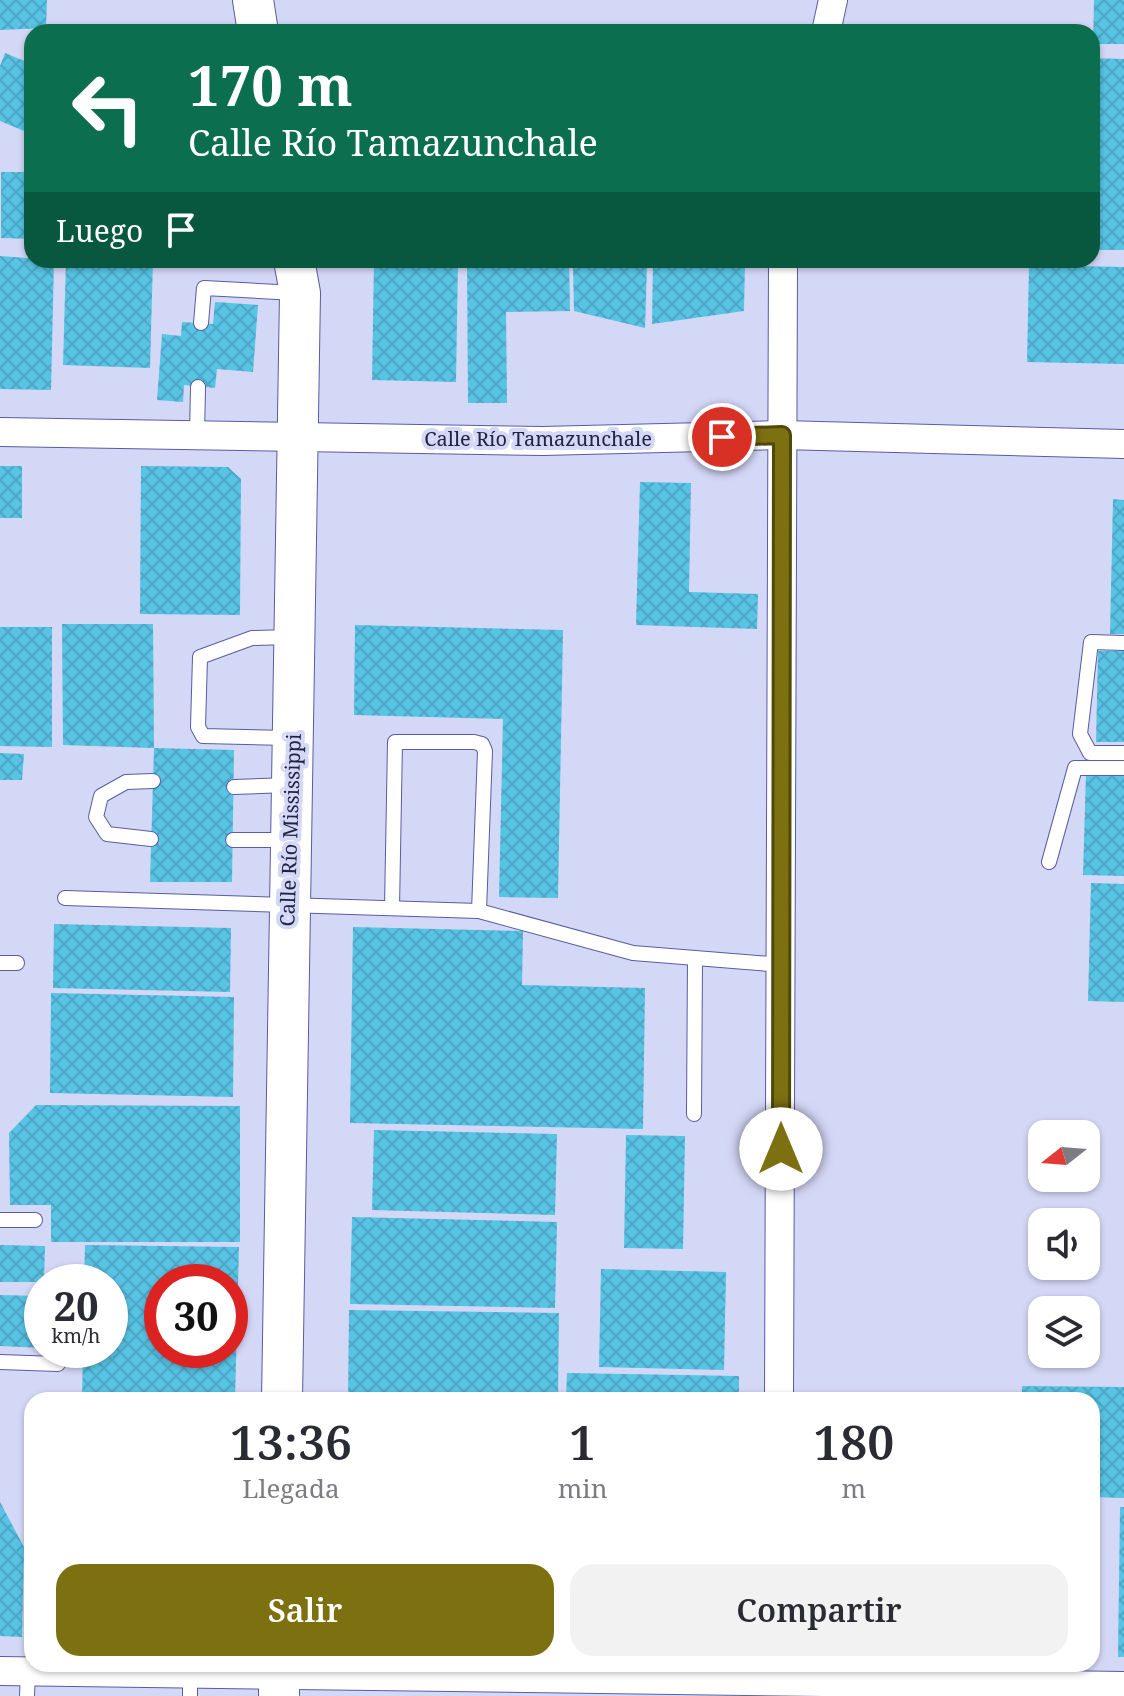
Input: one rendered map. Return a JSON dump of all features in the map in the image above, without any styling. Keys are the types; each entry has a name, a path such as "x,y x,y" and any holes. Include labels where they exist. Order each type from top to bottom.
{"street":[{"path":"253,0 257,24"},
{"path":"828,24 833,0"},
{"path":"783,268 785,1392"},
{"name":"Calle Río Mississippi","path":"282,1392 287,905 293,785 298,436 297,277"},
{"name":"Calle Río Tamazunchale","path":"0,432 543,441 782,435 1124,444"},
{"path":"18,1680 190,1684 279,1679 776,1672 864,1689 1124,1686"}],"lane":[{"path":"201,323 204,288 297,277"},
{"path":"197,435 198,387"},
{"path":"293,738 206,737 200,734 199,713 202,654 252,638 295,637"},
{"path":"1124,643 1091,642 1080,734 1090,753 1124,753"},
{"path":"392,908 395,742 474,742 482,744 485,751 479,911"},
{"path":"1049,862 1075,768 1124,768"},
{"path":"151,839 107,834 96,817 101,796 126,782 153,781"},
{"path":"234,787 293,785"},
{"path":"233,840 290,840"},
{"path":"65,898 479,911 633,953 782,965"},
{"path":"694,1114 695,960"},
{"path":"0,963 17,963"},
{"path":"0,1220 35,1220"},
{"path":"0,1362 24,1363"}],"building":[{"path":"0,0 47,0 46,24 24,24 24,29 0,30"},
{"path":"1094,0 1124,0 1124,44 1100,44 1100,24 1093,24"},
{"path":"5,53 24,61 24,131 0,121 0,66"},
{"path":"1100,58 1124,59 1124,250 1100,250"},
{"path":"1,172 24,172 24,239 1,238"},
{"path":"0,256 24,258 24,268 54,268 51,390 0,389"},
{"path":"1124,267 1124,364 1027,362 1029,268"},
{"path":"66,268 153,268 150,368 63,365"},
{"path":"374,268 458,268 456,382 372,380"},
{"path":"467,268 569,268 570,311 506,312 507,403 468,403"},
{"path":"573,268 647,268 645,328 574,311"},
{"path":"653,268 745,268 744,311 652,324"},
{"path":"215,302 258,305 253,372 217,369 215,388 184,385 183,402 157,400 162,334 181,336 182,322 213,324"},
{"path":"0,466 22,466 22,518 0,518"},
{"path":"141,466 228,467 241,479 240,615 140,614"},
{"path":"640,482 691,483 689,592 758,594 757,629 636,625"},
{"path":"1113,499 1124,500 1124,634 1110,634"},
{"path":"62,624 153,624 154,748 63,745"},
{"path":"355,625 563,630 558,898 499,897 503,719 354,715"},
{"path":"0,627 52,627 52,747 0,746"},
{"path":"1098,651 1124,651 1124,742 1096,742"},
{"path":"154,748 234,750 232,882 150,882"},
{"path":"0,753 24,754 22,780 0,780"},
{"path":"1086,773 1124,774 1124,876 1083,875"},
{"path":"1091,883 1124,884 1124,1002 1088,1001"},
{"path":"54,924 231,928 230,992 53,988"},
{"path":"353,927 523,931 522,985 645,988 643,1129 350,1123"},
{"path":"51,993 234,997 233,1097 50,1093"},
{"path":"36,1105 240,1106 240,1242 51,1242 51,1205 10,1205 9,1133"},
{"path":"374,1130 557,1134 555,1215 372,1210"},
{"path":"626,1135 685,1136 683,1249 624,1248"},
{"path":"352,1217 557,1222 555,1308 350,1304"},
{"path":"0,1245 45,1246 44,1264 24,1264 24,1282 0,1282"},
{"path":"85,1245 239,1247 239,1264 144,1264 144,1368 236,1368 235,1392 82,1392 83,1368 128,1368 128,1264 84,1264"},
{"path":"601,1269 726,1272 724,1370 599,1367"},
{"path":"0,1295 24,1296 24,1347 0,1346"},
{"path":"349,1310 559,1313 558,1392 348,1392"},
{"path":"567,1373 739,1376 739,1392 566,1392"},
{"path":"1022,1386 1124,1387 1124,1498 1100,1497 1100,1392 1022,1392"},
{"path":"0,1502 24,1547 22,1637 0,1636"},
{"path":"1120,1507 1124,1507 1124,1657 1118,1657"}],"route":[{"path":"722,437 782,435 781,1149"}]}
